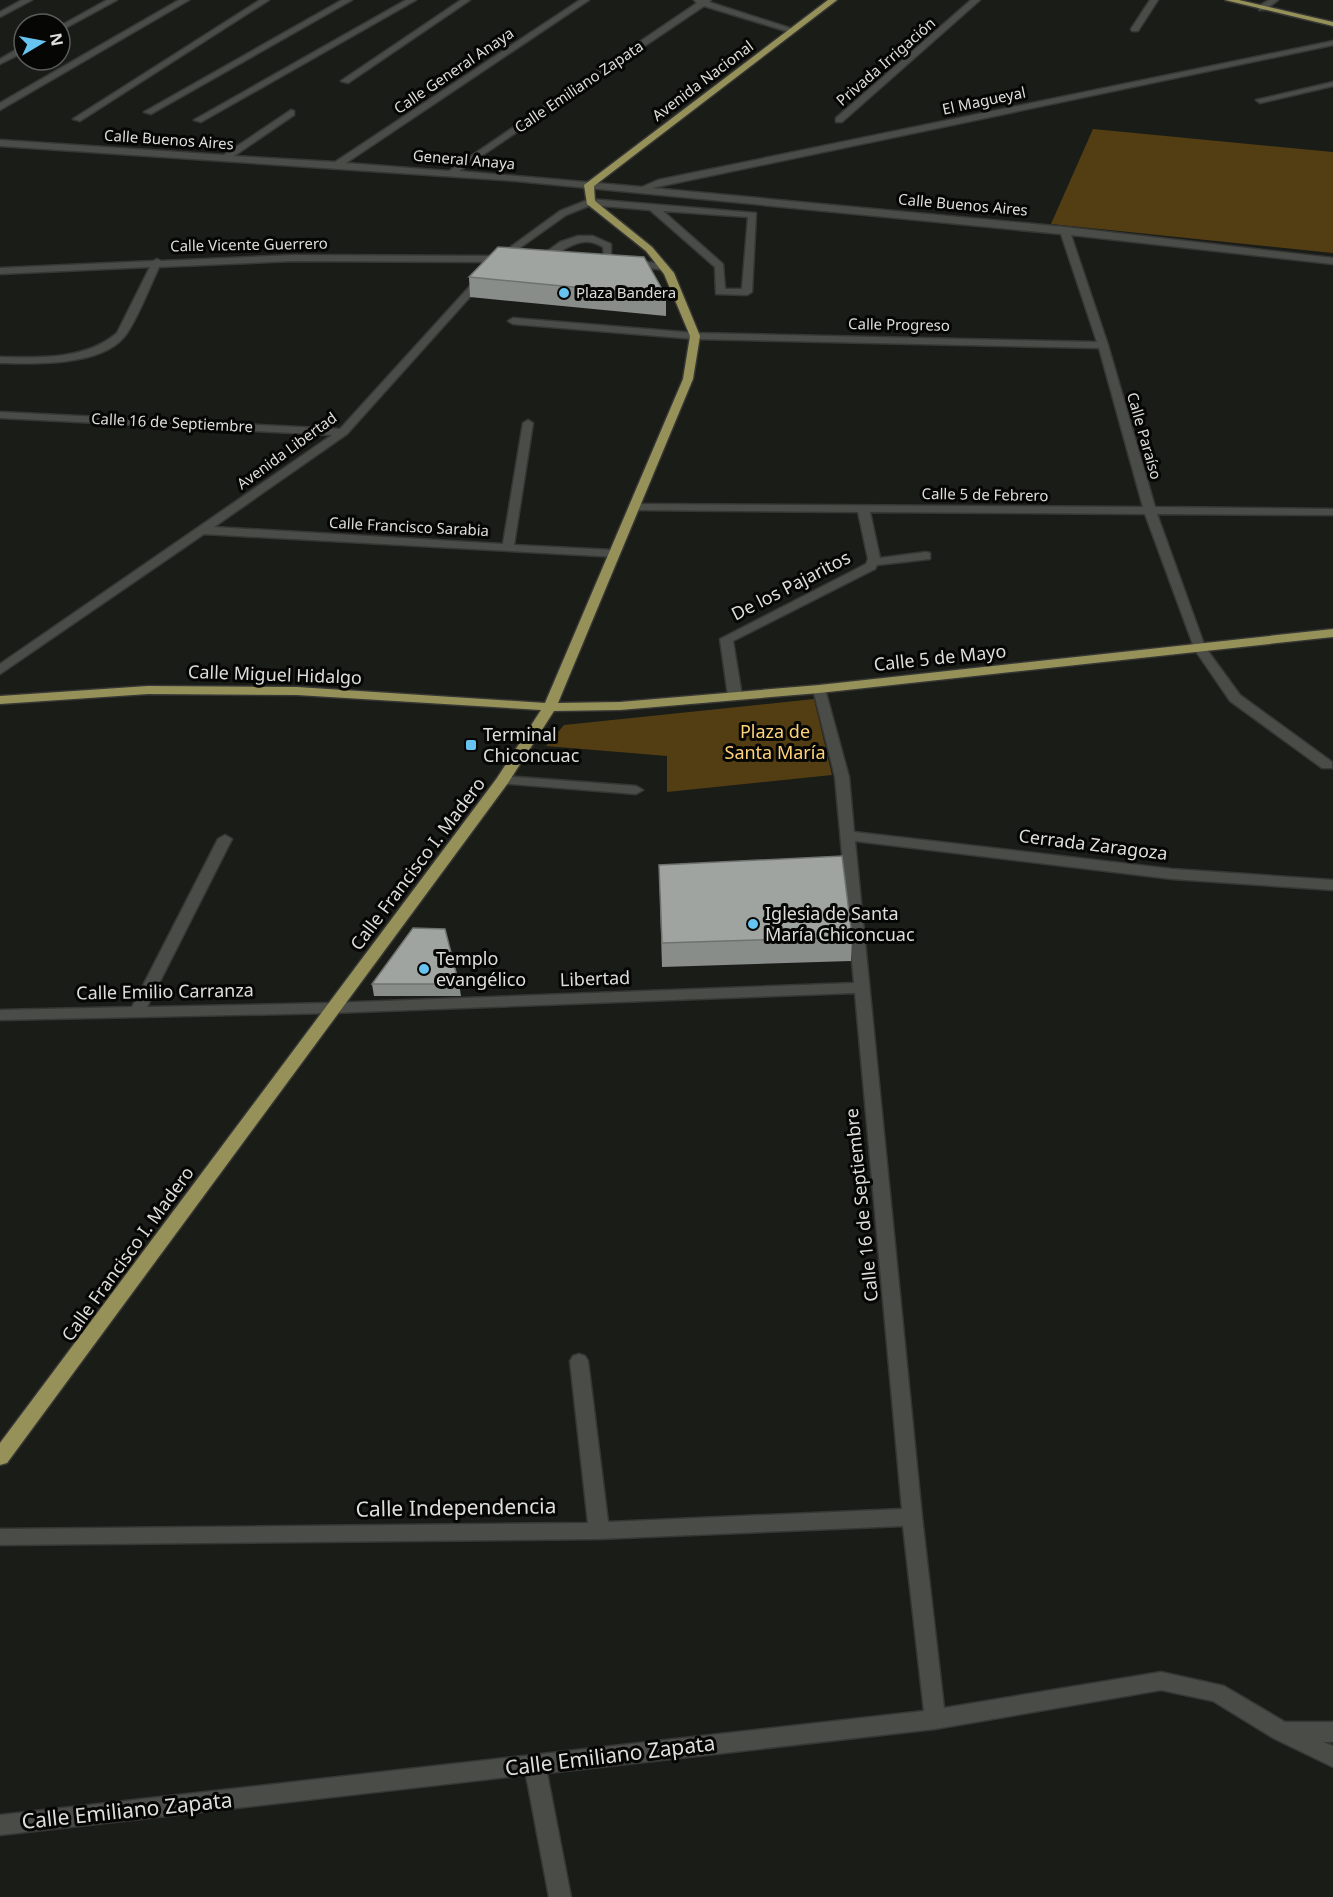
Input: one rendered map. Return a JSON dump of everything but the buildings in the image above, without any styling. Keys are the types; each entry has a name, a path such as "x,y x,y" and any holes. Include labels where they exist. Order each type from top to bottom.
{"main road":[{"name":"Avenida Nacional","path":"589,185 833,0"},
{"path":"1229,0 1322,22"},
{"path":"589,185 590,202 626,228 649,249 664,267 695,336"},
{"name":"Calle Francisco I. Madero","path":"0,1457 503,780 550,706 613,554 636,507 688,379 695,336"},
{"name":"Calle 5 de Mayo","path":"550,706 620,706 819,689 1333,633"},
{"name":"Calle Miguel Hidalgo","path":"0,700 148,690 297,691 550,706"}],"street":[{"path":"0,15 28,0"},
{"path":"72,22 113,0"},
{"path":"0,107 185,0"},
{"path":"77,119 265,0"},
{"path":"148,112 348,0"},
{"path":"198,120 412,0"},
{"path":"345,81 466,0"},
{"name":"Calle General Anaya","path":"337,165 585,0"},
{"name":"Privada Irrigación","path":"839,120 976,0"},
{"path":"1135,29 1154,0"},
{"path":"1262,8 1274,0"},
{"path":"702,1 792,30"},
{"name":"Calle Emiliano Zapata","path":"451,174 702,1"},
{"path":"1322,22 1333,22"},
{"name":"El Magueyal","path":"640,189 670,180 1333,43"},
{"path":"1260,99 1333,84"},
{"path":"224,159 291,113"},
{"name":"Calle Buenos Aires","path":"0,143 337,165"},
{"name":"General Anaya","path":"337,165 589,185"},
{"name":"Calle Buenos Aires","path":"589,185 1065,230 1333,261"},
{"path":"590,202 653,207 753,215 747,292 720,292 720,266 653,207"},
{"name":"Avenida Libertad","path":"0,670 343,432 499,259 563,213 590,202"},
{"name":"Calle Paraíso","path":"1065,230 1103,345 1150,511 1199,648 1235,698 1328,765"},
{"path":"573,256 550,253 566,241 582,238 599,239 608,246 609,260"},
{"name":"Calle Vicente Guerrero","path":"0,271 157,262 293,258 499,259"},
{"path":"597,259 664,267"},
{"path":"0,360 30,361 75,355 114,344 121,335 157,262"},
{"name":"Calle Progreso","path":"513,321 695,336 1103,345"},
{"name":"Calle 16 de Septiembre","path":"0,415 343,432"},
{"path":"508,548 528,423"},
{"name":"Calle 5 de Febrero","path":"636,507 1333,512"},
{"name":"De los Pajaritos","path":"735,696 726,639 874,562 863,508"},
{"name":"Calle Francisco Sarabia","path":"202,530 613,554"},
{"path":"874,562 926,556"},
{"name":"Calle 16 de Septiembre","path":"819,689 842,777 912,1517 935,1719"},
{"path":"503,780 636,790"},
{"name":"Cerrada Zaragoza","path":"848,836 1172,874 1333,885"},
{"path":"137,1012 225,839"},
{"name":"Libertad","path":"332,1008 861,988"},
{"name":"Calle Emilio Carranza","path":"0,1016 332,1008"},
{"path":"579,1361 599,1531"},
{"name":"Calle Independencia","path":"0,1537 599,1531 912,1517"},
{"name":"Calle Emiliano Zapata","path":"0,1825 935,1719 1161,1682 1217,1693 1282,1732 1333,1757"},
{"path":"1282,1732 1333,1732"},
{"path":"535,1765 560,1897"}],"green space":[{"path":"1093,129 1333,152 1333,253 1051,224"},
{"name":"Plaza de Santa María","path":"814,699 832,775 667,792 667,756 546,746 564,725"}],"place":[{"name":"Plaza Bandera","path":"564,293"},
{"name":"Terminal Chiconcuac","path":"471,745"},
{"name":"Iglesia de Santa María Chiconcuac","path":"753,924"},
{"name":"Templo evangélico","path":"424,969"}]}
